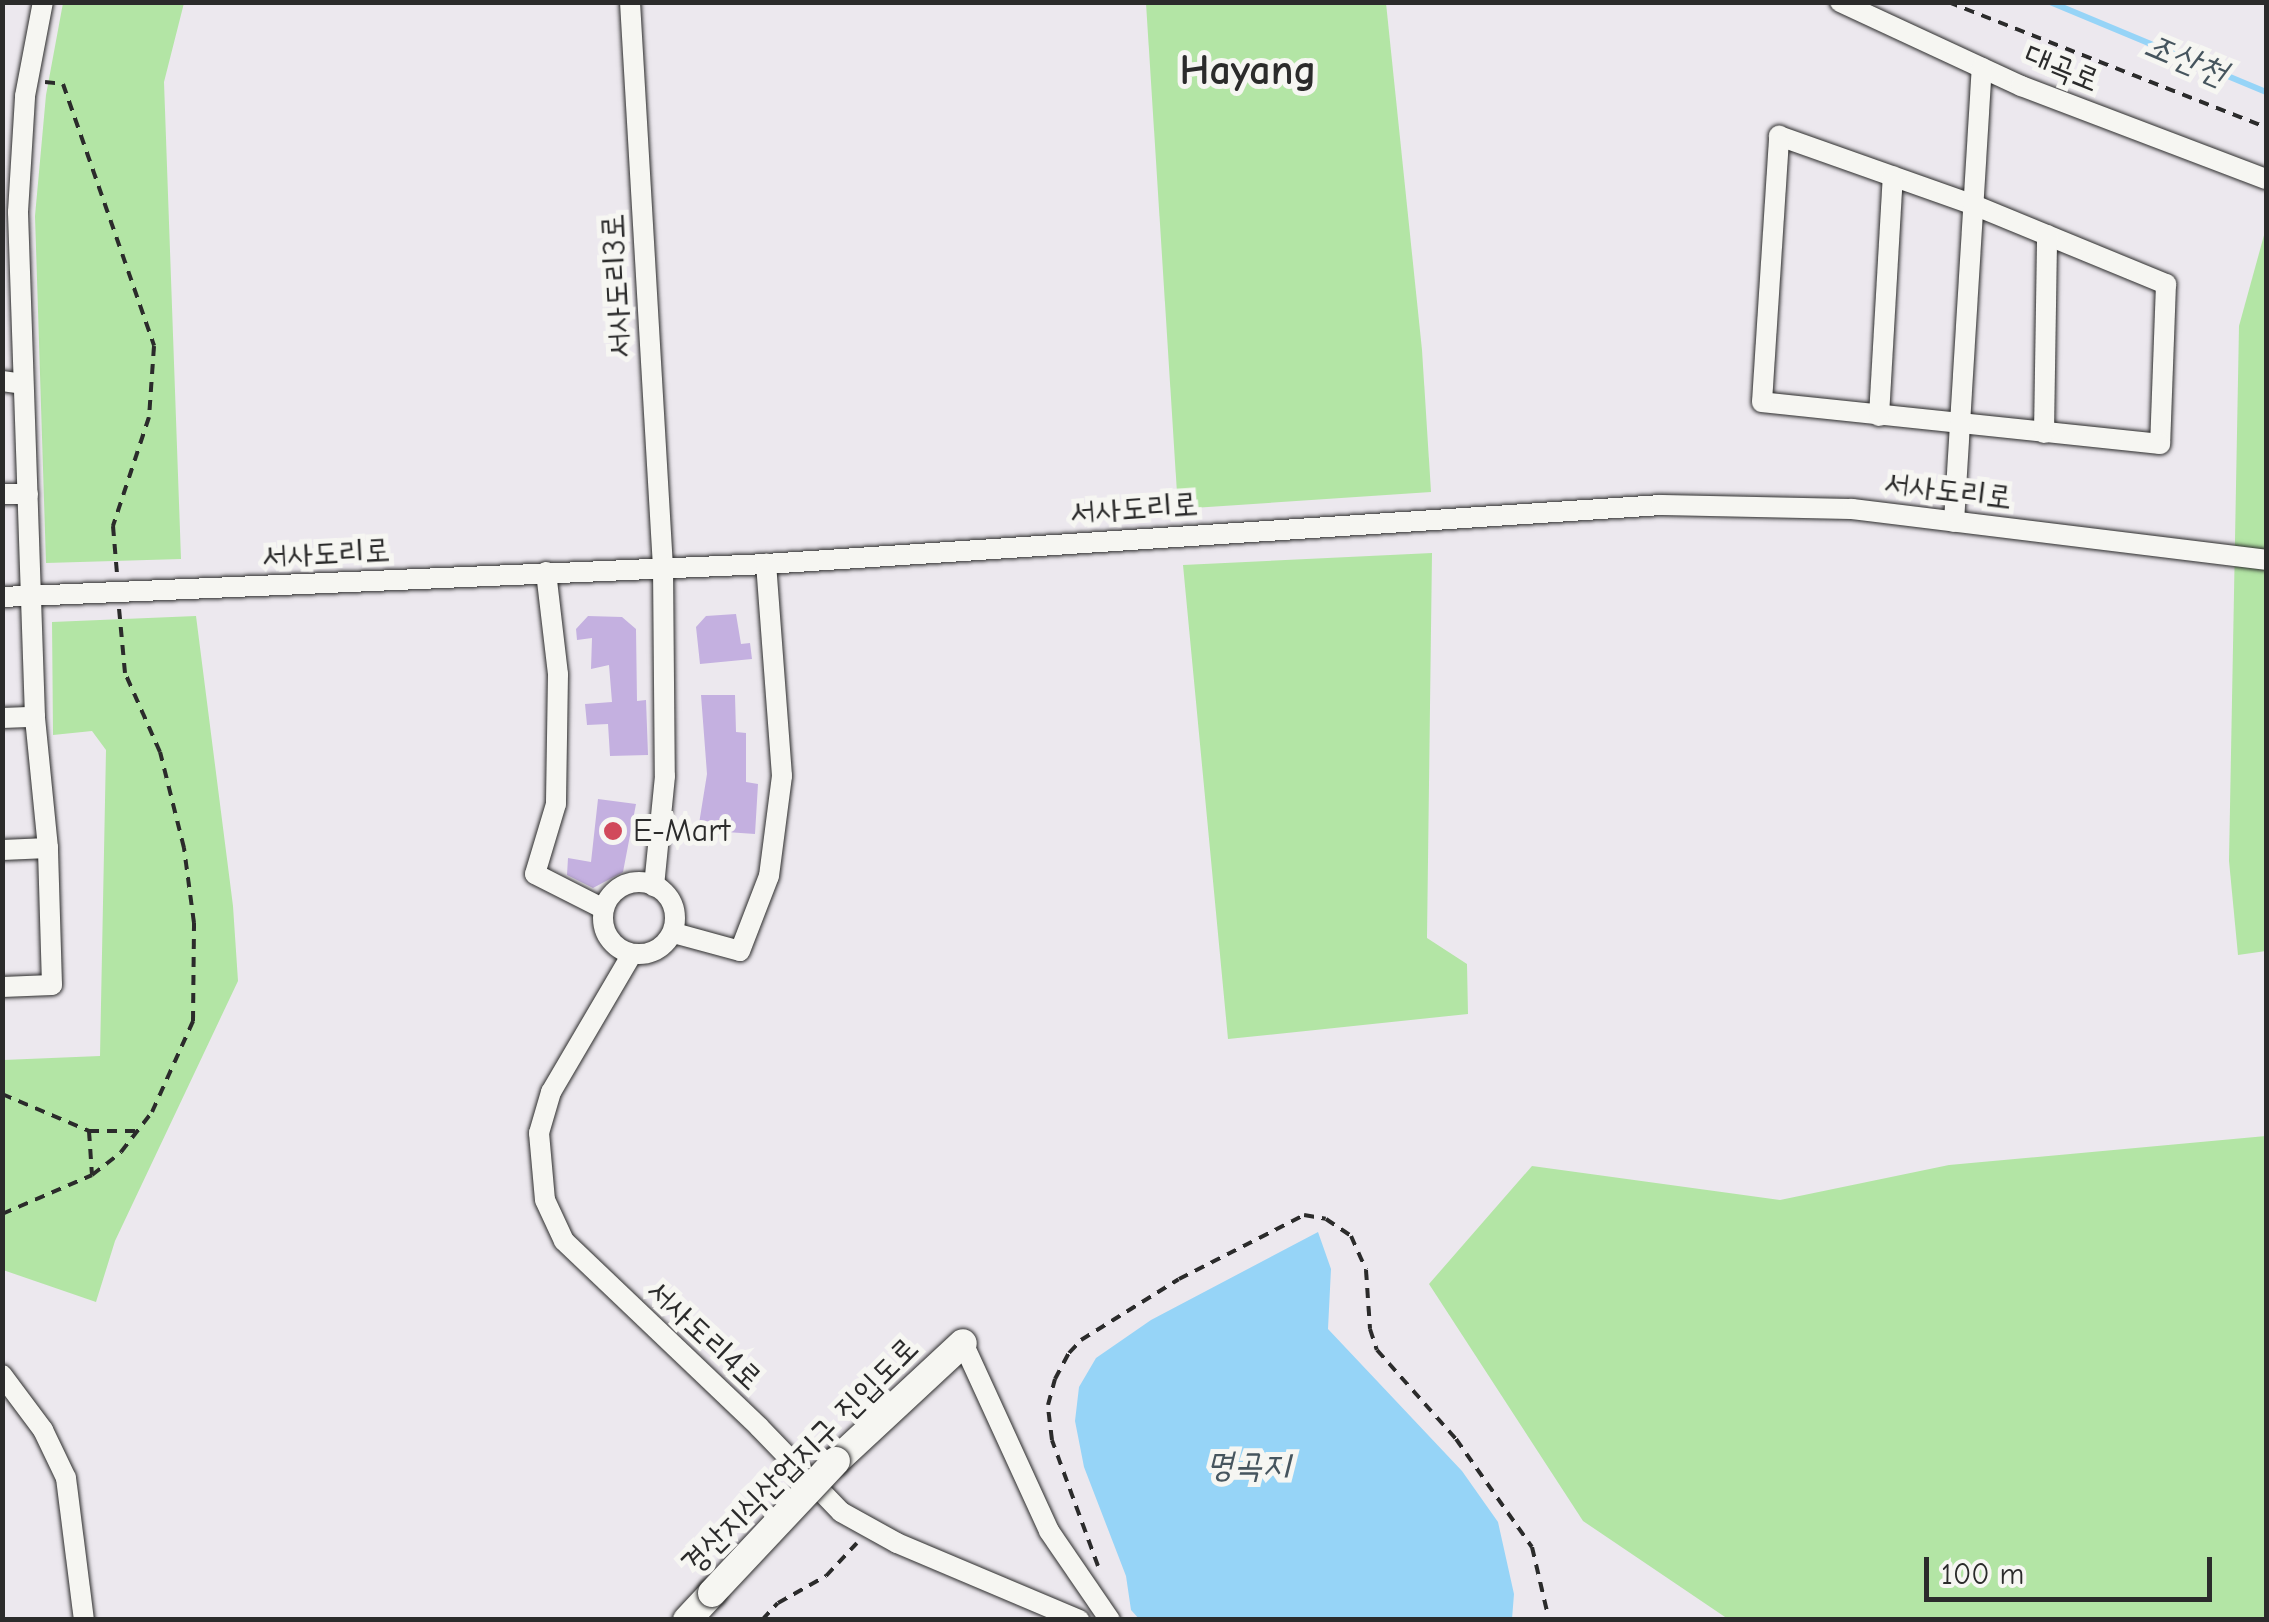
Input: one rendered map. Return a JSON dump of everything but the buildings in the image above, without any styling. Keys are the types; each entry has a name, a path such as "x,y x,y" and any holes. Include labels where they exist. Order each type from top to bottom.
{"street":[{"path":"2,987 52,985 48,848 35,717 28,494 13,382 11,267 28,80 43,2"},
{"name":"서사도리3로","path":"630,2 663,567"},
{"name":"대곡로","path":"1840,2 1982,68 2266,179"},
{"path":"1954,522 1982,68"},
{"path":"1780,136 1893,176 2166,284 2160,444 1960,426 1762,402 1780,136"},
{"path":"1879,416 1893,176"},
{"path":"2044,433 2047,235"},
{"path":"2,494 28,494"},
{"name":"서사도리로","path":"2,596 766,564 1661,504 1852,510 2266,560"},
{"path":"674,933 740,951 769,876 782,776 766,564"},
{"path":"654,886 665,776 663,567"},
{"path":"546,572 558,674 556,804 535,874 604,908"},
{"path":"2,718 35,717"},
{"path":"2,850 48,848"},
{"path":"629,884 654,886 670,902 674,933 654,951 632,954 621,950 605,932 604,908 609,898 629,884"},
{"name":"서사도리4로","path":"632,954 551,1092 539,1133 545,1200 564,1241 606,1285 759,1426 841,1512 1078,1620"},
{"path":"963,1343 1049,1532 1110,1620"},
{"name":"경산지식산업지구 진입도로","path":"687,1620 836,1461 963,1343"},
{"path":"2,1375 43,1430 66,1478 84,1620"}],"path":[{"path":"1948,2 2266,127"},
{"path":"2,1214 92,1175 137,1131 176,1067 193,1021 194,923 184,848 160,752 121,658 113,526 149,417 154,346 63,84 28,80"},
{"path":"2,1094 89,1130 137,1131"},
{"path":"89,1130 92,1175"},
{"path":"1103,1575 1082,1529 1052,1440 1048,1405 1055,1379 1069,1353 1081,1340 1179,1279 1304,1215 1326,1219 1351,1236 1366,1270 1370,1328 1377,1350 1456,1439 1532,1548 1549,1620"},
{"path":"762,1620 778,1604 826,1576 850,1554 869,1527"}],"green space":[{"path":"63,3 184,3 164,82 181,559 46,563 35,216 46,95"},
{"path":"1146,3 1386,3 1422,350 1431,492 1178,509"},
{"path":"2266,228 2266,951 2238,955 2229,861 2239,326"},
{"path":"1432,553 1427,938 1467,964 1468,1014 1228,1039 1183,565"},
{"path":"196,616 233,906 238,981 115,1241 96,1302 3,1270 3,1060 100,1056 106,750 92,731 53,735 52,622"},
{"path":"2266,1136 2266,1619 1728,1619 1583,1521 1429,1284 1532,1166 1780,1200 1949,1165"}],"water":[{"name":"명곡지","path":"1318,1232 1331,1269 1328,1329 1462,1471 1498,1522 1514,1594 1512,1619 1140,1620 1131,1610 1126,1576 1084,1467 1075,1421 1079,1387 1096,1358 1151,1320"}],"waterway":[{"name":"조산천","path":"2050,2 2266,92"}],"place":[{"name":"E-Mart","path":"613,831"}],"district":[{"name":"Hayang","path":"1248,71"}]}
